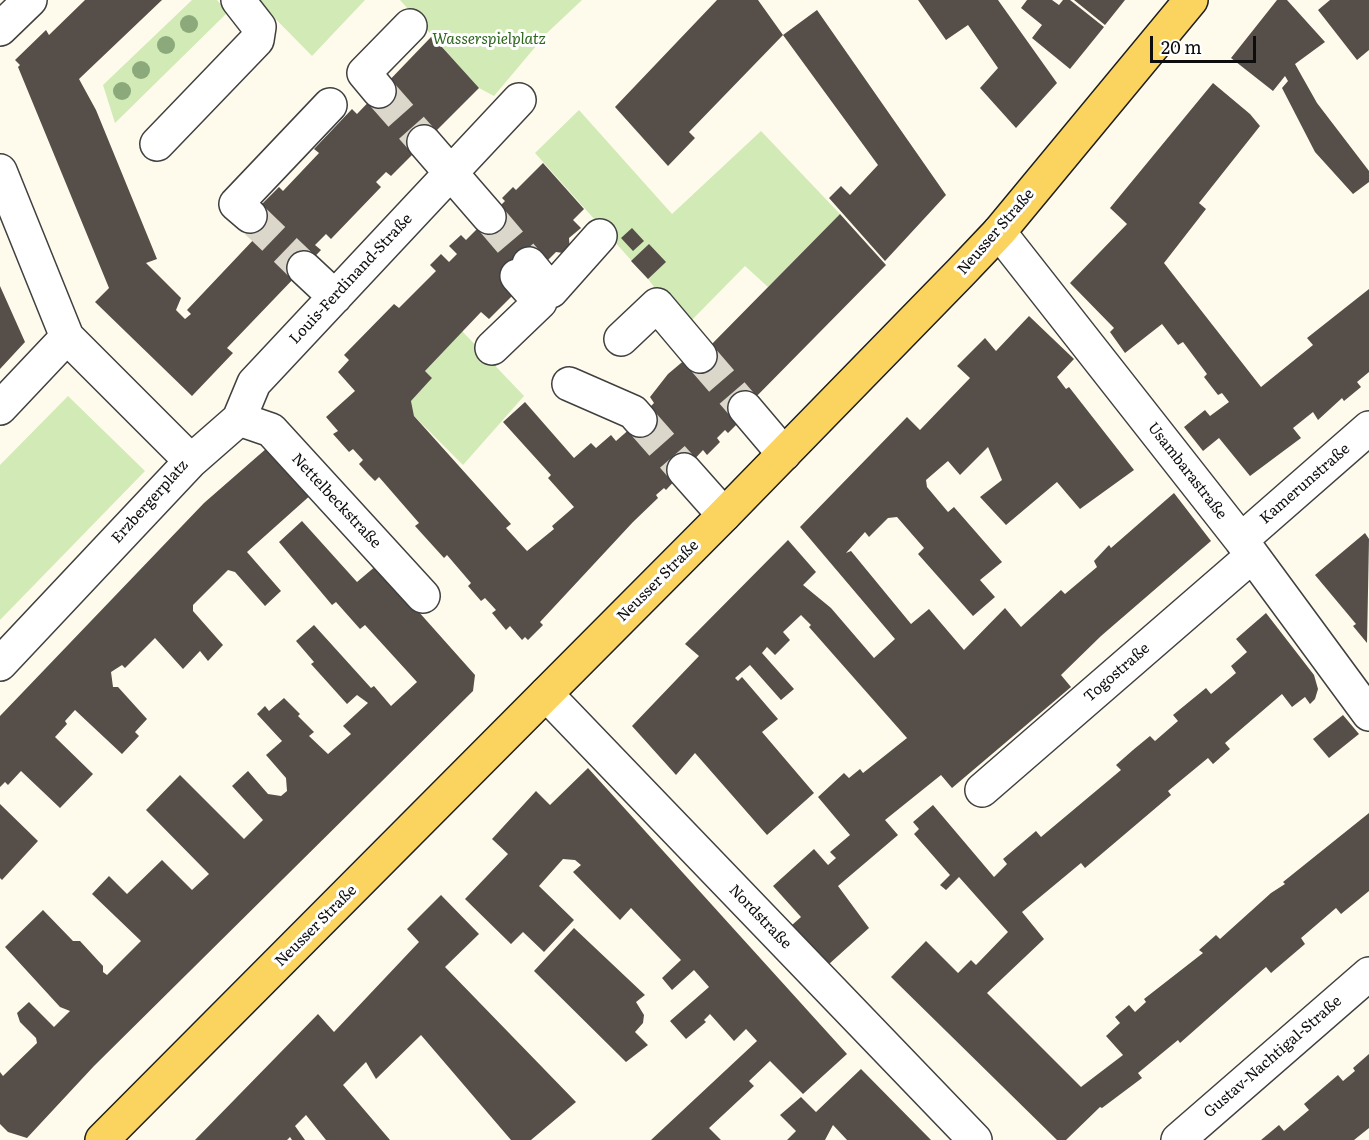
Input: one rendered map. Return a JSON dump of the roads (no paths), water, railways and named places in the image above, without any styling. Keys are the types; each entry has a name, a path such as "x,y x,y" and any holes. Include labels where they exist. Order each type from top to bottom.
{"main road":[{"name":"Neusser Straße","path":"102,1140 724,515 999,232 1191,0"}],"street":[{"path":"0,29 30,0"},
{"path":"157,144 257,40 259,27 238,0"},
{"path":"379,91 364,73 410,26"},
{"name":"Louis-Ferdinand-Straße","path":"191,461 239,419 254,383 519,100"},
{"path":"250,216 236,204 330,105"},
{"path":"424,142 444,180 482,224"},
{"path":"0,171 67,337 0,408"},
{"name":"Usambarastraße","path":"999,232 1247,548 1369,714"},
{"path":"492,348 540,302 523,270 550,291 600,236"},
{"path":"304,268 335,297"},
{"path":"621,339 657,305 700,356"},
{"name":"Erzbergerplatz","path":"0,664 191,461 67,337"},
{"path":"569,384 633,412 640,420"},
{"path":"745,408 784,454"},
{"name":"Nettelbeckstraße","path":"239,419 271,430 423,596"},
{"name":"Kamerunstraße","path":"1247,548 1369,428"},
{"path":"684,470 724,515"},
{"name":"Togostraße","path":"982,790 1247,548"},
{"name":"Nordstraße","path":"546,694 975,1140"},
{"name":"Gustav-Nachtigal-Straße","path":"1178,1140 1369,975"}],"tunnel":[{"path":"379,91 424,142"},
{"path":"250,216 304,268"},
{"path":"489,217 529,264"},
{"path":"700,356 745,408"},
{"path":"640,420 684,470"}],"park label":[{"name":"Wasserspielplatz","path":"489,40"}]}
